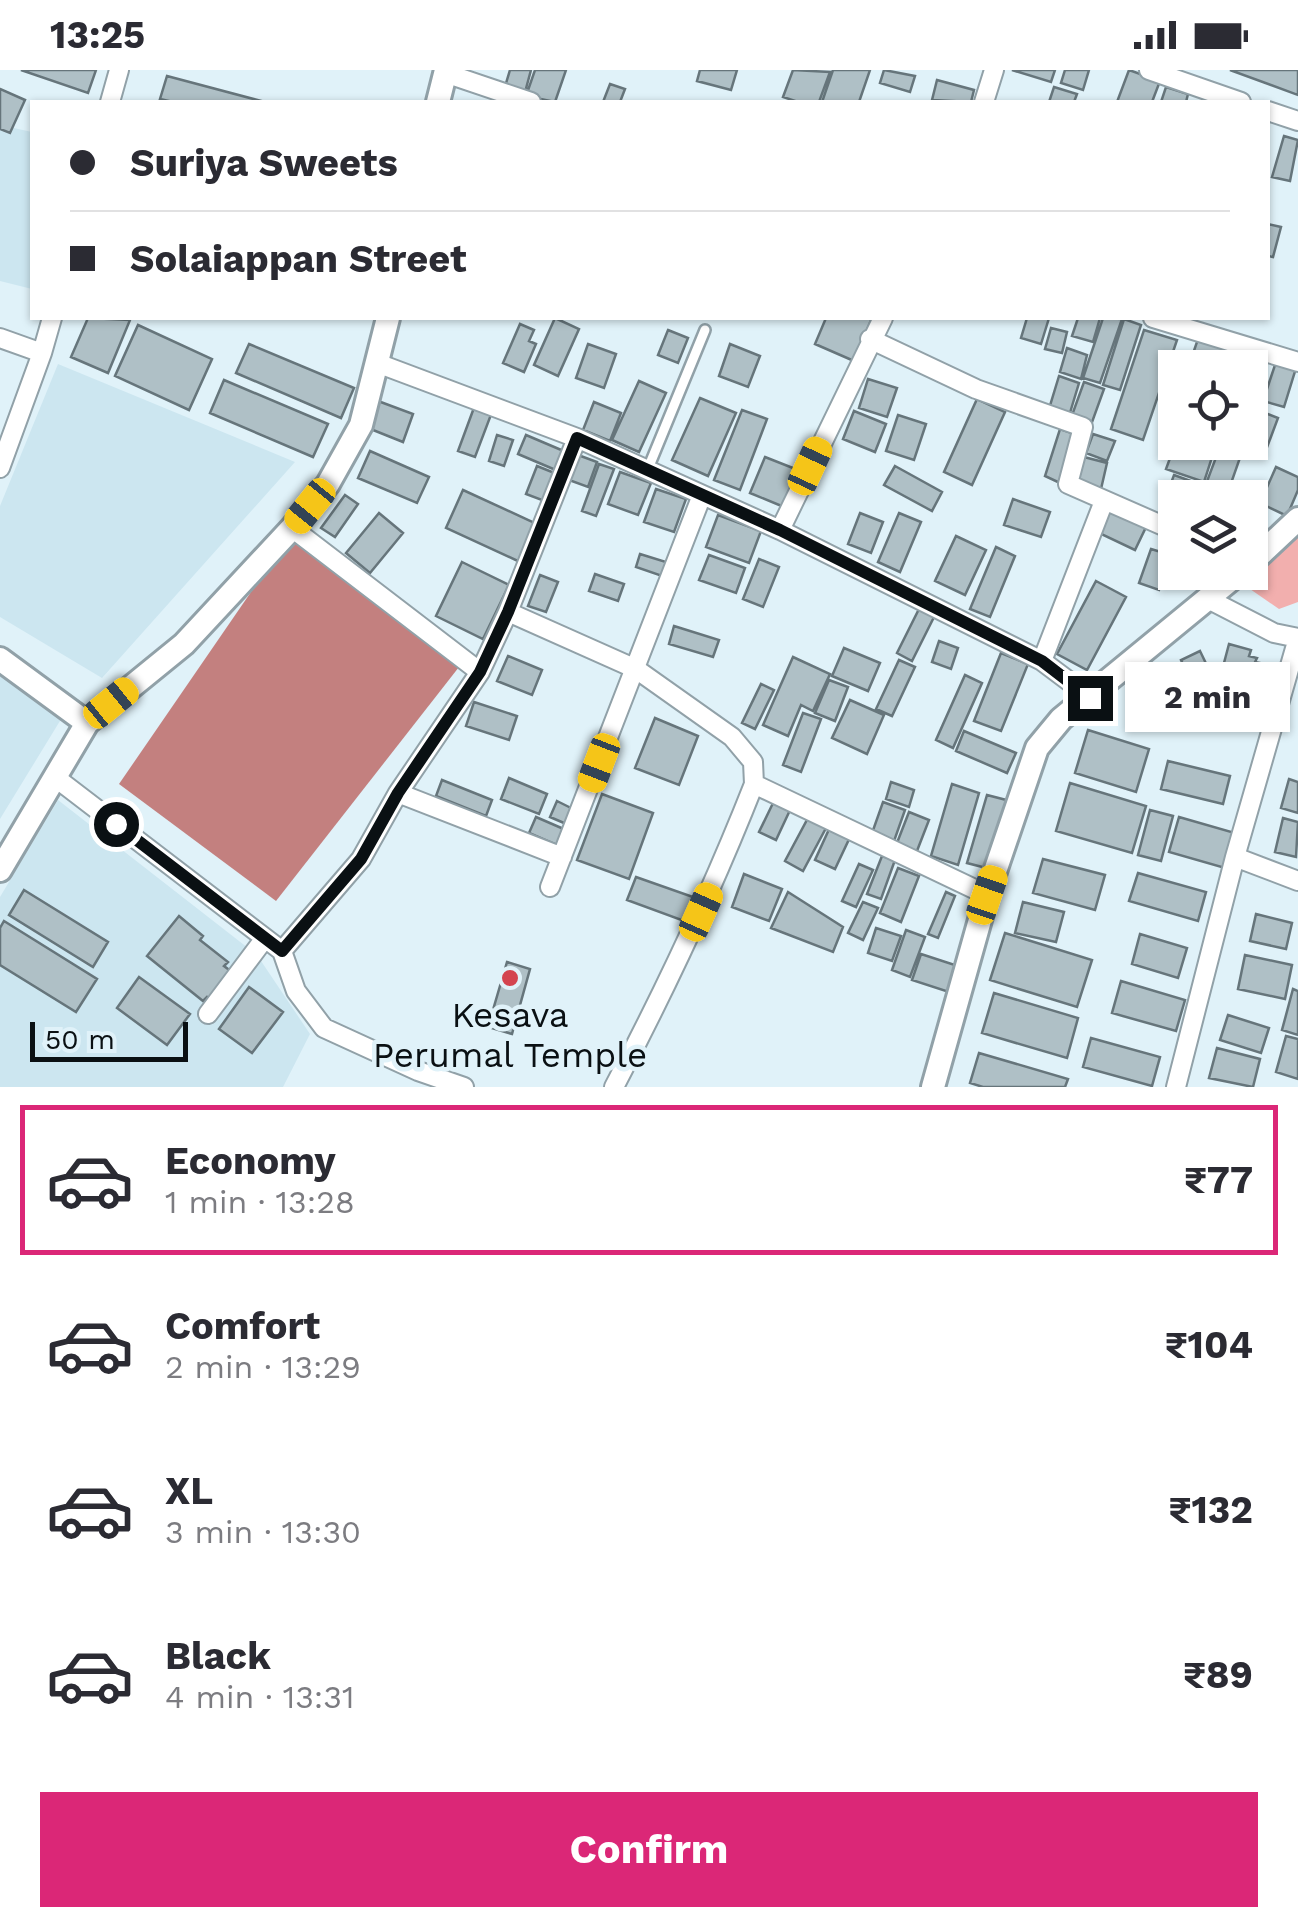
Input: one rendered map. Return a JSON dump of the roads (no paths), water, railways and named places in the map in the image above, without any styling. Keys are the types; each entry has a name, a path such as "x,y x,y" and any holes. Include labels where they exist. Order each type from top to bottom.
{"street":[{"path":"111,100 119,70"},
{"path":"985,100 994,70"},
{"path":"1149,70 1235,100"},
{"path":"438,100 445,71 525,100"},
{"path":"1270,113 1298,121"},
{"path":"0,468 51,320"},
{"path":"0,870 87,723 184,644 328,484 361,425 388,320"},
{"path":"780,530 882,320"},
{"path":"1160,320 1298,362"},
{"path":"0,338 42,353"},
{"path":"870,339 976,388 1083,427 1068,483 1158,524"},
{"path":"377,363 577,438 780,530 1042,661 1090,698"},
{"path":"282,951 361,859 398,793 480,672 577,438"},
{"path":"550,887 702,495"},
{"path":"1042,661 1104,501"},
{"path":"1268,546 1298,520"},
{"path":"292,528 480,672"},
{"path":"933,1087 987,895 1037,748 1061,719 1216,590"},
{"path":"1176,1087 1235,857 1298,638 1274,633 1206,598"},
{"path":"508,612 636,669 732,738 752,762 754,784 716,880 672,978 614,1087"},
{"path":"0,659 87,723"},
{"path":"56,778 282,951 296,991 324,1028 418,1071 464,1087"},
{"path":"754,784 987,895"},
{"path":"398,793 562,857"},
{"path":"1235,857 1298,881"},
{"path":"208,1014 265,938"}],"lane":[{"path":"647,471 705,330"}],"place":[{"name":"Kesava Perumal Temple","path":"510,978"}]}
